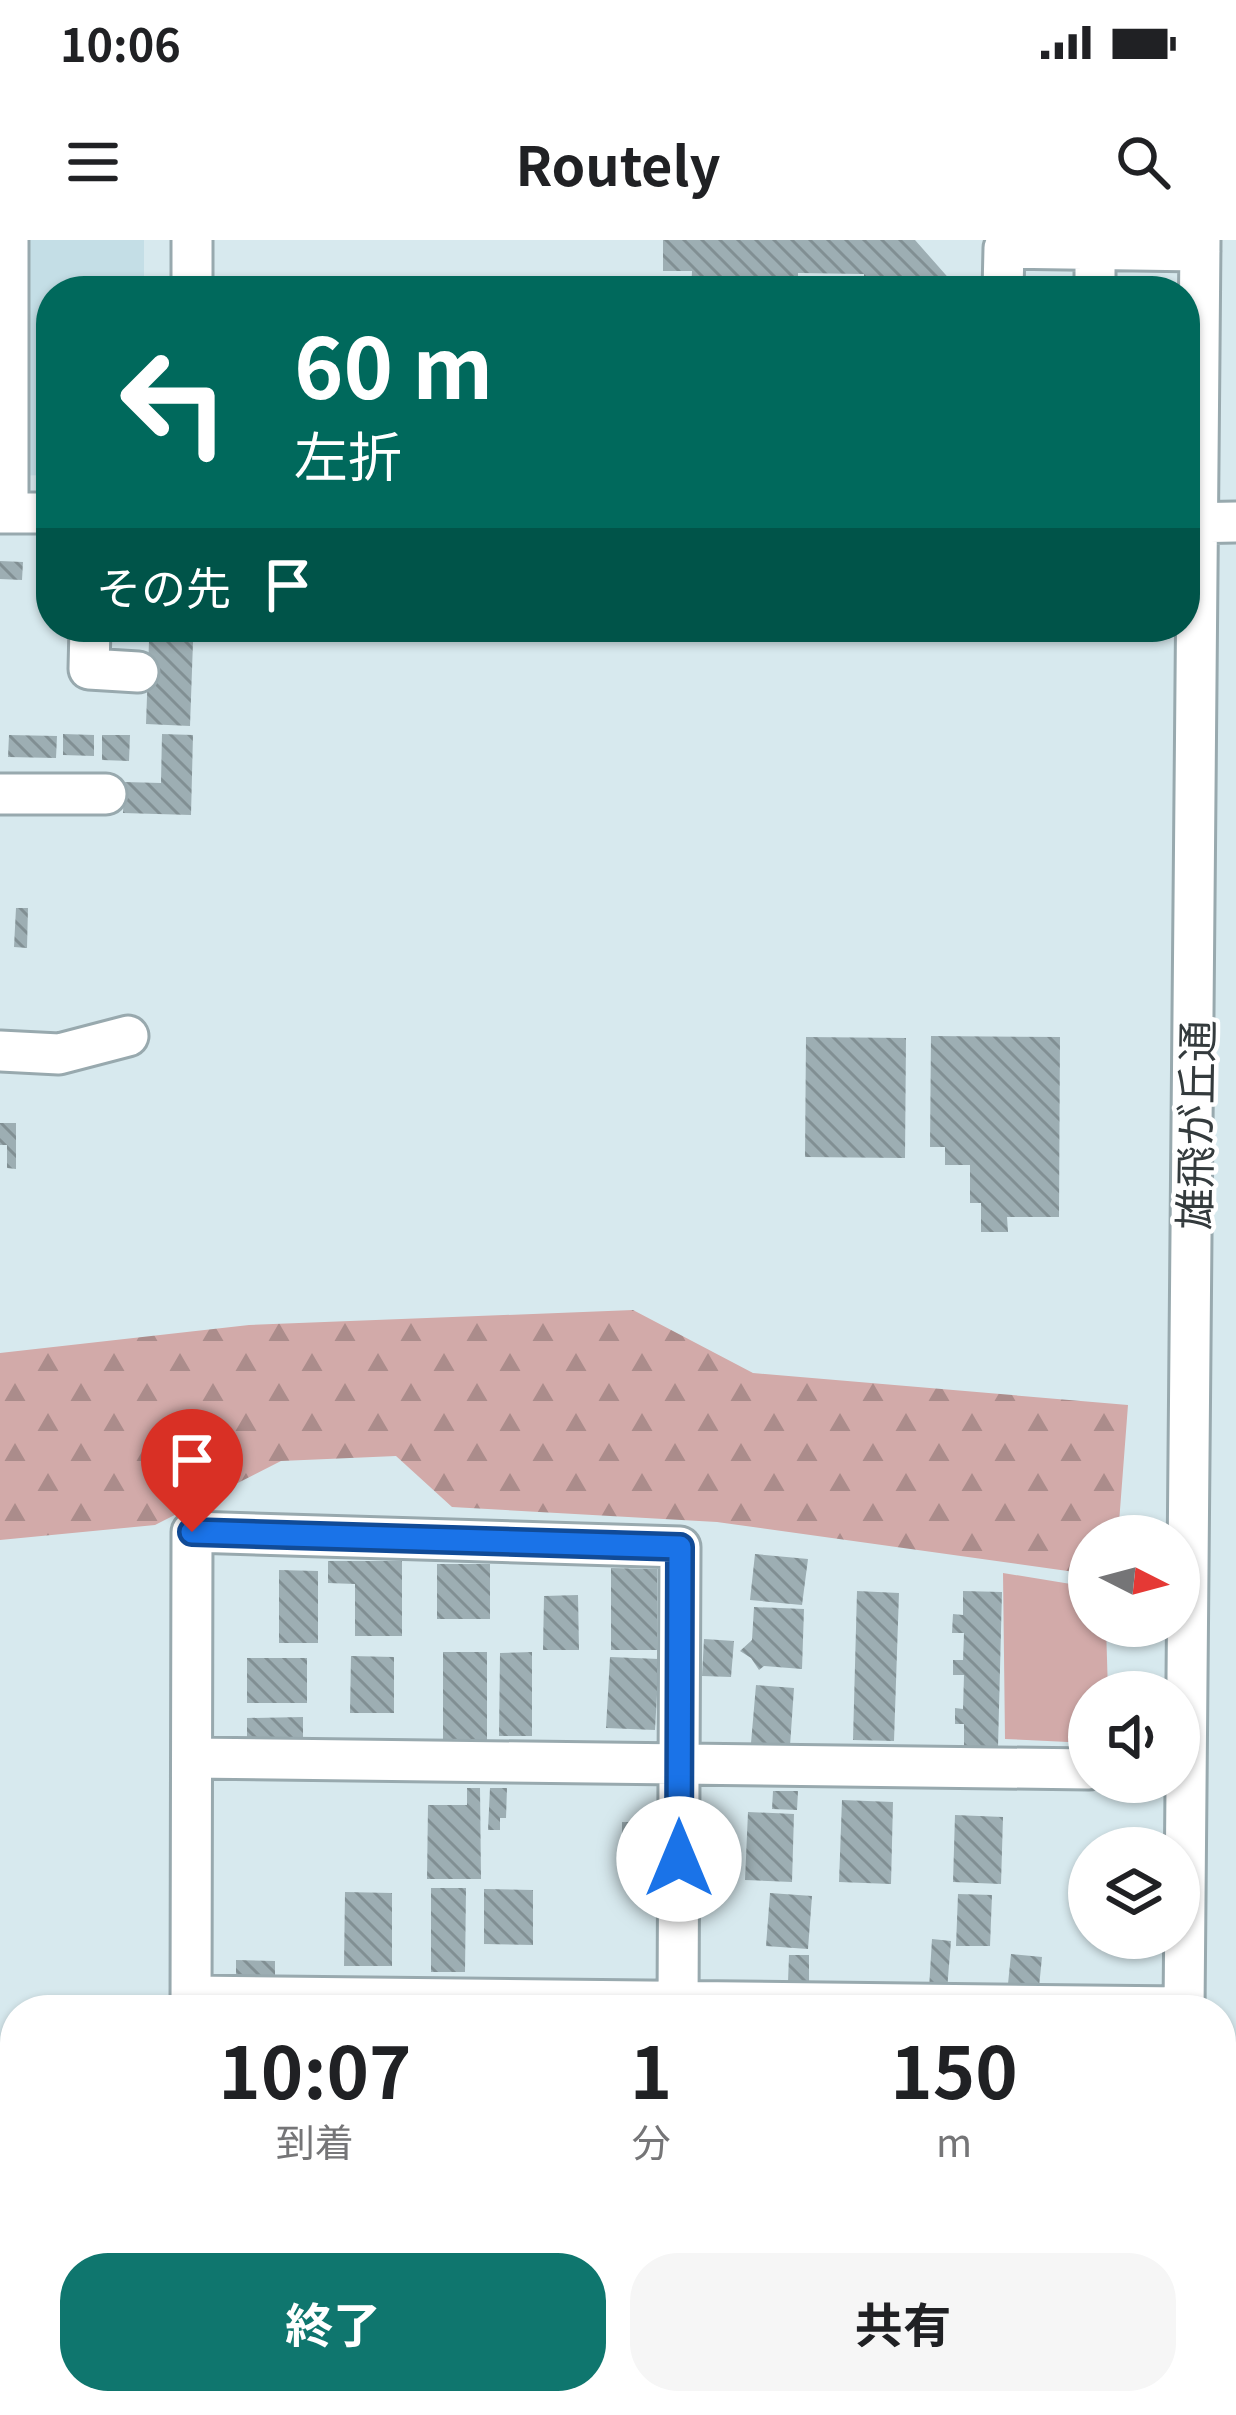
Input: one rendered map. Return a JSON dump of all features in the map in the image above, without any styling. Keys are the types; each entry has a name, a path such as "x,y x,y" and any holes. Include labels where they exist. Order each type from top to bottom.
{"street":[{"path":"8,240 4,513 36,513"},
{"path":"192,240 192,276"},
{"path":"1003,276 1004,248 1200,245"},
{"name":"雄飛が丘通","path":"1185,1671 1207,523 1200,245"},
{"path":"1095,276 1096,249"},
{"path":"90,642 89,670 138,672"},
{"path":"0,794 106,794"},
{"path":"0,1051 59,1054 128,1036"},
{"path":"191,1995 192,1532 680,1547 678,1995"},
{"path":"192,1758 1068,1768"},
{"name":"雄飛が丘通","path":"1183,1803 1184,1995"}],"shaded area":[{"path":"0,240 144,240 144,276 36,276 36,475 0,476"}],"green space":[{"path":"633,1310 753,1373 1128,1405 1120,1515 1068,1515 1068,1571 717,1522 452,1507 396,1456 281,1461 155,1525 0,1540 0,1353 249,1325"},
{"path":"1003,1573 1068,1584 1068,1647 1107,1647 1107,1671 1068,1671 1068,1742 1005,1739"}],"building":[{"path":"663,240 915,240 947,276 692,276 692,271 663,271"},
{"path":"0,561 23,562 22,580 0,579"},
{"path":"149,642 193,642 190,726 146,724"},
{"path":"63,734 94,735 94,756 63,755"},
{"path":"162,734 193,735 191,815 123,813 124,782 161,783"},
{"path":"9,735 57,736 56,758 8,757"},
{"path":"102,735 130,735 129,761 102,760"},
{"path":"16,908 28,908 27,948 14,947"},
{"path":"931,1036 1060,1037 1059,1217 1007,1217 1008,1232 981,1232 981,1203 970,1203 970,1165 945,1165 945,1147 930,1147"},
{"path":"806,1037 906,1038 905,1158 805,1157"},
{"path":"0,1123 16,1123 16,1169 7,1168"},
{"path":"755,1554 808,1559 802,1605 750,1600"},
{"path":"328,1561 402,1561 402,1636 355,1636 355,1584 328,1583"},
{"path":"437,1564 490,1564 490,1619 437,1619"},
{"path":"611,1568 657,1569 657,1650 611,1650"},
{"path":"279,1570 318,1571 318,1643 279,1643"},
{"path":"857,1591 899,1593 894,1741 853,1740"},
{"path":"963,1591 1002,1592 998,1747 964,1746 964,1724 955,1724 955,1708 963,1709 964,1675 953,1675 953,1660 963,1660 964,1633 952,1633 953,1614 963,1615"},
{"path":"578,1595 579,1650 543,1650 544,1596"},
{"path":"754,1607 804,1609 802,1669 764,1666 759,1670 740,1651 752,1640"},
{"path":"704,1639 734,1641 731,1677 702,1676"},
{"path":"443,1652 487,1652 487,1742 443,1742"},
{"path":"532,1652 532,1736 499,1736 500,1653"},
{"path":"351,1656 394,1657 394,1713 350,1713"},
{"path":"610,1657 659,1659 655,1730 606,1728"},
{"path":"247,1658 307,1658 307,1703 247,1703"},
{"path":"756,1685 794,1688 790,1746 751,1743"},
{"path":"303,1717 303,1746 247,1746 247,1718"},
{"path":"467,1788 480,1788 481,1879 427,1879 428,1805 467,1805"},
{"path":"490,1788 507,1788 506,1818 500,1818 500,1830 488,1830"},
{"path":"773,1791 798,1791 797,1810 772,1809"},
{"path":"842,1800 893,1802 891,1884 839,1882"},
{"path":"748,1812 794,1814 792,1882 745,1880"},
{"path":"955,1815 1003,1817 1001,1884 953,1882"},
{"path":"622,1822 661,1823 661,1880 622,1880"},
{"path":"431,1888 466,1888 465,1972 431,1972"},
{"path":"484,1889 533,1890 533,1945 484,1944"},
{"path":"345,1892 392,1893 392,1966 344,1966"},
{"path":"770,1893 812,1896 808,1949 766,1946"},
{"path":"958,1894 992,1895 990,1946 956,1946"},
{"path":"932,1939 951,1941 947,1990 929,1989"},
{"path":"1011,1954 1042,1957 1039,1987 1008,1984"},
{"path":"789,1955 809,1955 809,1983 788,1982"},
{"path":"236,1960 275,1961 275,1980 236,1980"}],"route":[{"path":"192,1532 680,1547 679,1859"}]}
